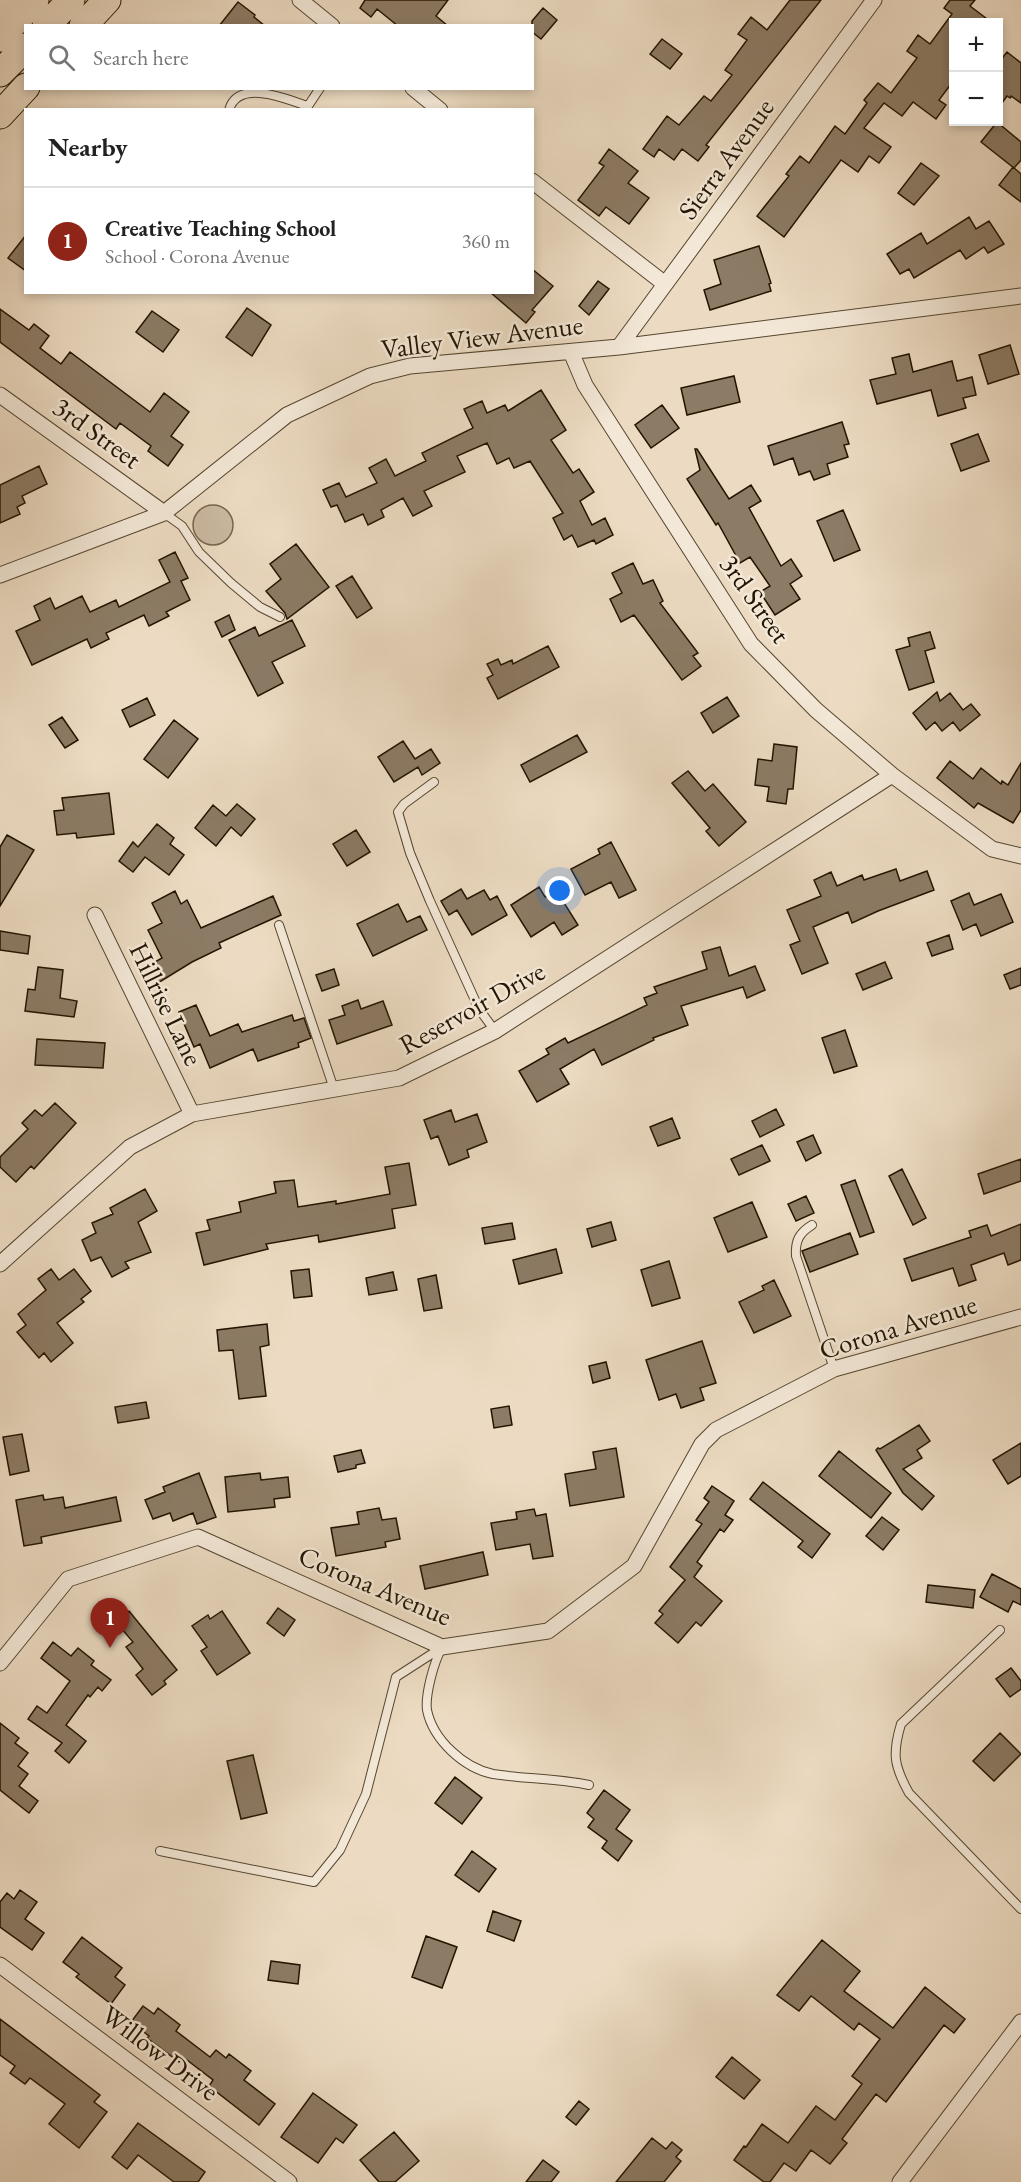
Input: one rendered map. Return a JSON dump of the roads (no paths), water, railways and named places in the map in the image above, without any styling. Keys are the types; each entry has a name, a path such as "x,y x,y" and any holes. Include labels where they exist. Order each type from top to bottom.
{"highway":[{"path":"0,6 5,0"},
{"path":"0,38 35,0"},
{"path":"48,24 71,0"},
{"path":"85,24 107,0"},
{"path":"0,73 24,49"},
{"path":"0,115 24,89"}],"street":[{"path":"300,0 330,24"},
{"name":"Sierra Avenue","path":"619,347 874,0"},
{"path":"415,90 438,108"},
{"path":"534,183 665,284"},
{"name":"Valley View Avenue","path":"0,575 164,513 286,415 370,376 410,366 619,347 1021,296"},
{"name":"3rd Street","path":"571,352 585,386 751,644 816,710 892,775 992,849 1021,856"},
{"name":"3rd Street","path":"0,394 164,513"},
{"name":"Reservoir Drive","path":"0,1264 130,1146 192,1114 399,1078 495,1031 892,775"},
{"name":"Hillrise Lane","path":"95,915 192,1114"},
{"name":"Corona Avenue","path":"0,1662 68,1579 198,1537 442,1647 548,1631 634,1566 702,1444 716,1430 834,1369 1021,1317"},
{"name":"Willow Drive","path":"0,1965 289,2182"},
{"path":"900,2182 1021,2022"}],"lane":[{"path":"230,108 238,97 256,91 269,93 306,108 319,90"},
{"path":"164,513 182,526 199,552 231,583 260,607 280,617"},
{"path":"434,782 404,804 398,812 410,853 429,901 479,1009 495,1031"},
{"path":"279,925 334,1089"},
{"path":"812,1225 798,1238 795,1245 796,1256 834,1369"},
{"path":"1000,1630 901,1724 894,1757 898,1774 909,1793 1021,1909"},
{"path":"442,1647 434,1662 427,1709 438,1737 463,1761 491,1773 568,1780 589,1785"},
{"path":"160,1851 314,1882 340,1851 366,1794 396,1677 442,1647"}],"place":[{"name":"Creative Teaching School","path":"110,1648"}]}
